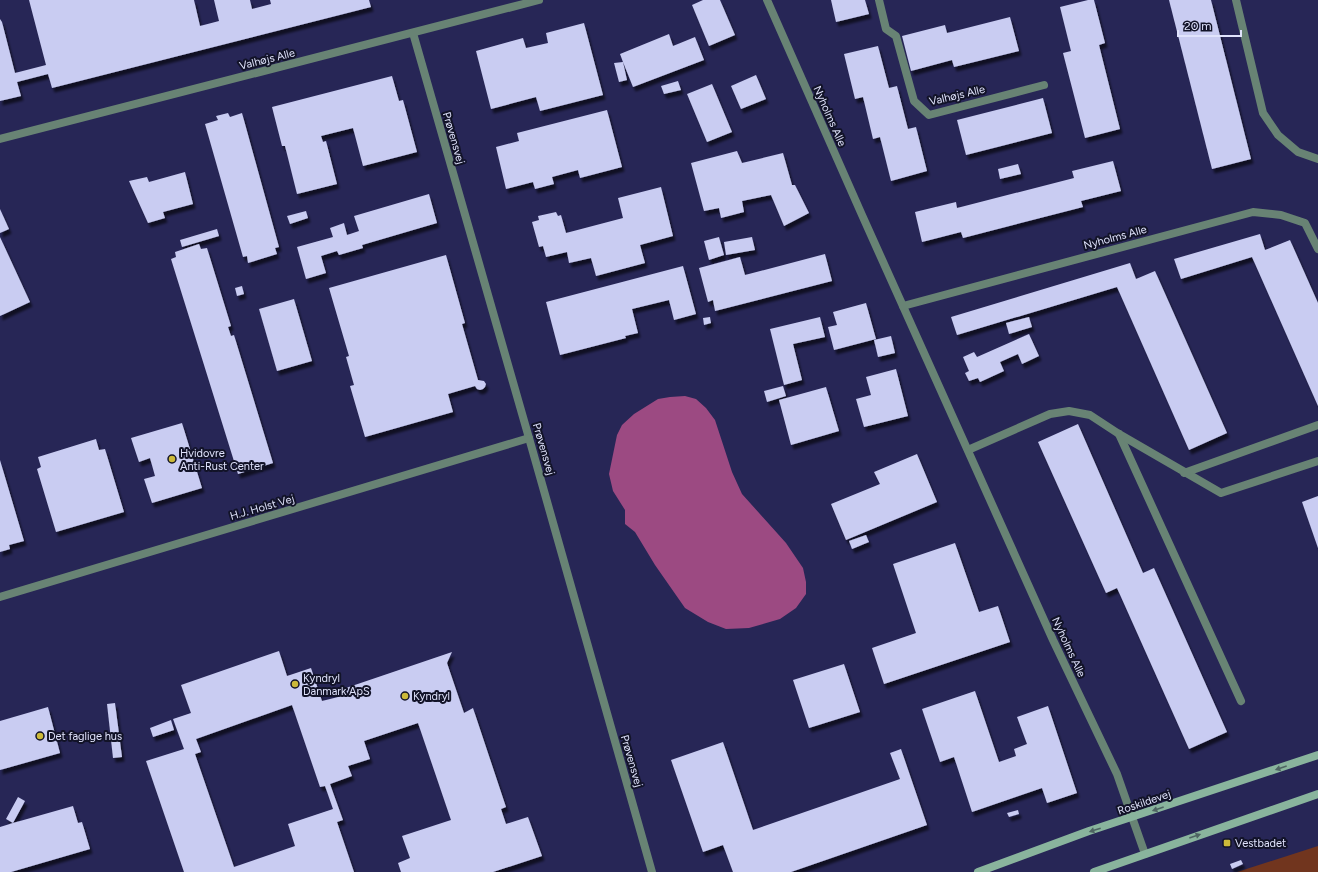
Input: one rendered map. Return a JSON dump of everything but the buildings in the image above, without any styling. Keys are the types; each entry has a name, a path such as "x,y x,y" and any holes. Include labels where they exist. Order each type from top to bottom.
{"main road":[{"name":"Roskildevej","path":"978,872 1089,832 1318,755"},
{"path":"1094,872 1318,794"}],"street":[{"name":"Valhøjs Alle","path":"0,139 539,0"},
{"name":"Nyholms Alle","path":"767,0 1053,640 1114,768 1145,854"},
{"name":"Valhøjs Alle","path":"879,0 886,29 896,36 914,101 928,115 1044,85"},
{"path":"1236,0 1263,112 1278,136 1298,152 1318,159"},
{"name":"Prøvensvej","path":"413,32 652,872"},
{"name":"Nyholms Alle","path":"903,306 1253,212 1281,215 1305,223 1318,249"},
{"path":"968,450 1050,414 1069,411 1090,415 1184,473 1222,493 1318,461"},
{"path":"1184,473 1318,425"},
{"path":"1119,434 1241,702"},
{"name":"H.J. Holst Vej","path":"0,597 529,438"}],"shaded area":[{"path":"685,396 696,399 706,408 715,420 732,472 742,494 786,543 803,568 806,582 806,594 796,608 780,619 749,628 726,629 708,622 685,608 655,565 635,532 625,524 625,510 613,491 609,474 617,435 622,425 634,414 658,399"},
{"path":"1318,846 1318,872 1237,872"}],"place":[{"name":"Hvidovre Anti-Rust Center","path":"172,459"},
{"name":"Kyndryl Danmark ApS","path":"295,684"},
{"name":"Kyndryl","path":"405,696"},
{"name":"Det faglige hus","path":"40,736"},
{"name":"Vestbadet","path":"1227,843"}]}
